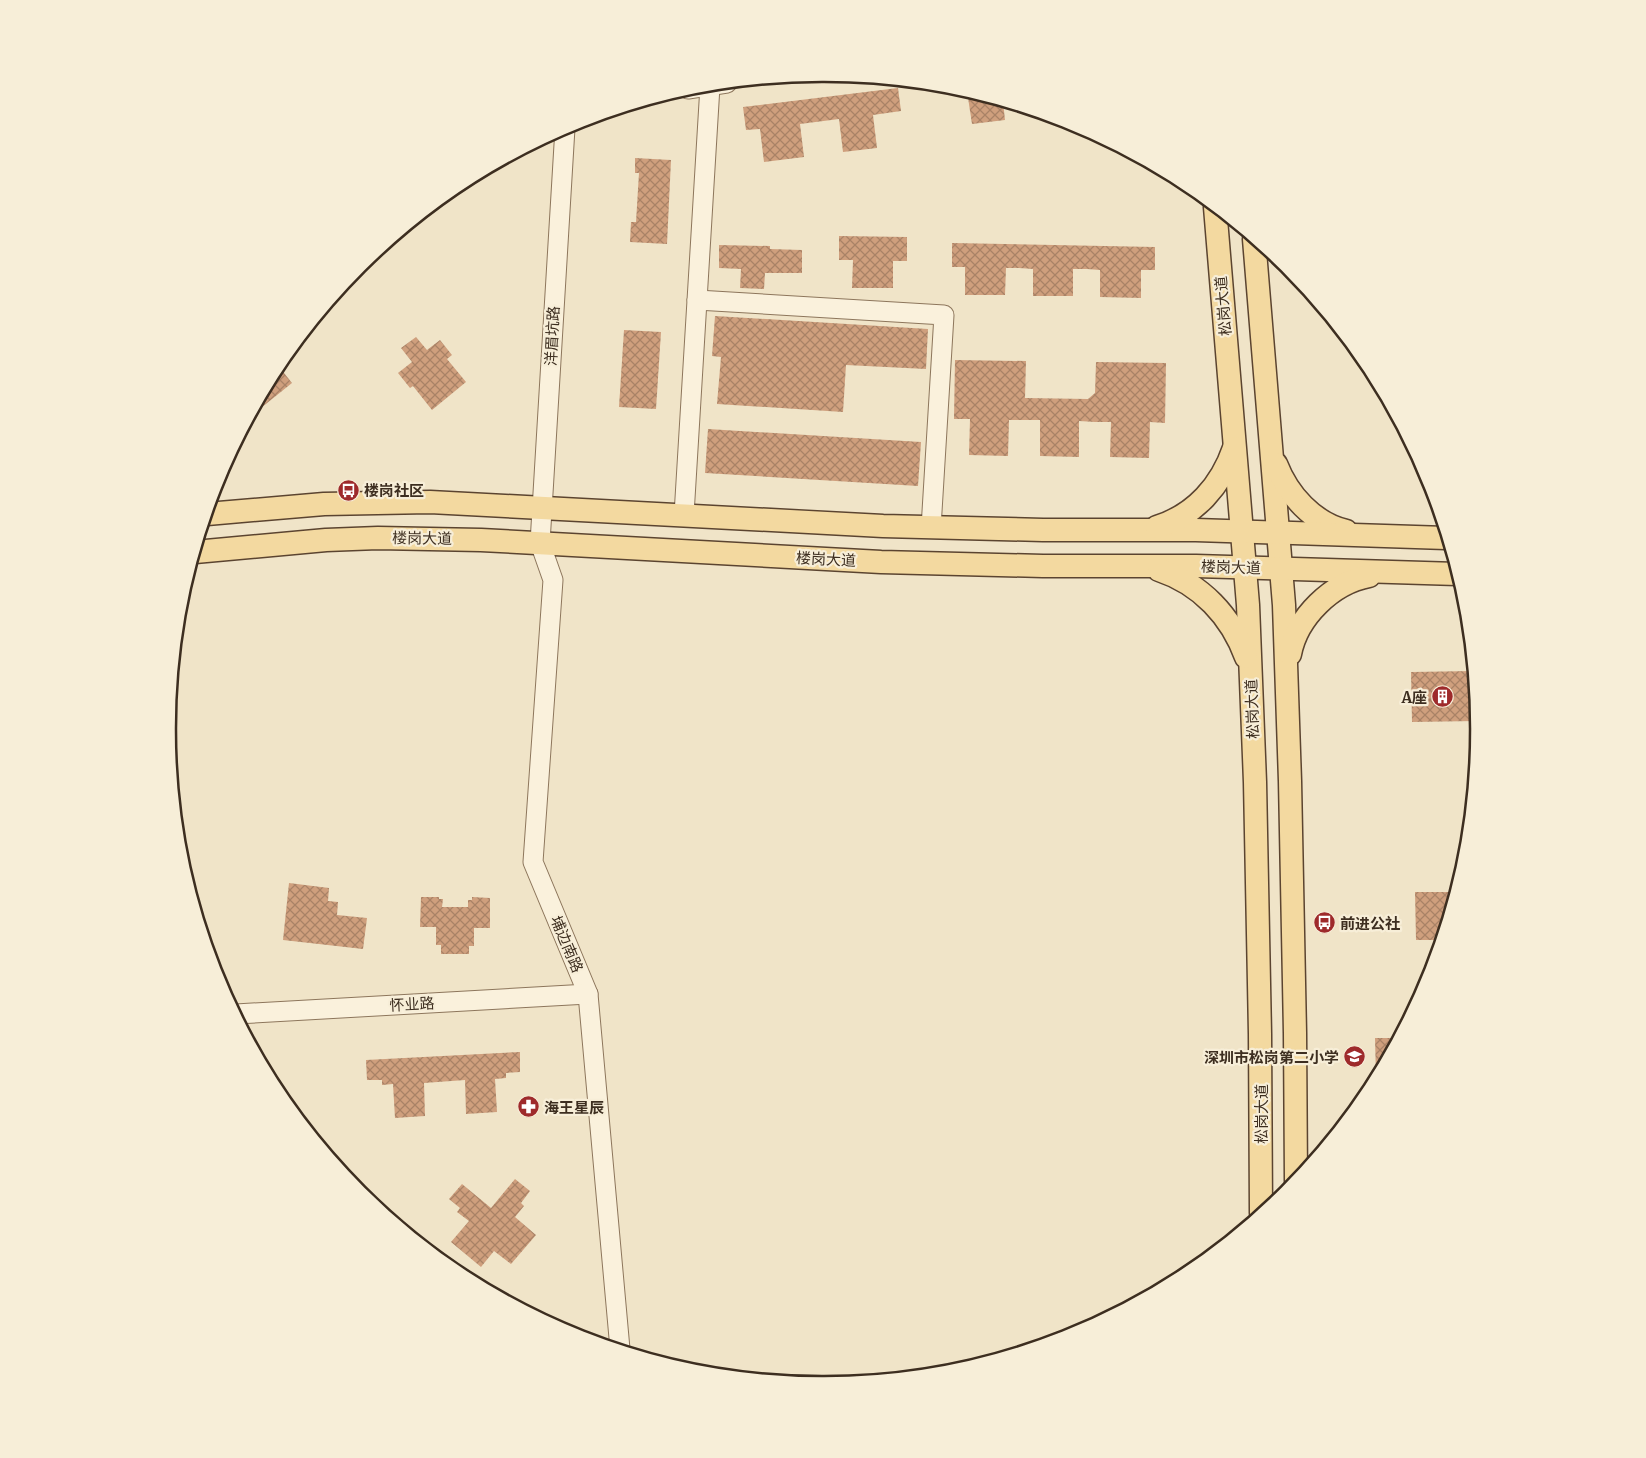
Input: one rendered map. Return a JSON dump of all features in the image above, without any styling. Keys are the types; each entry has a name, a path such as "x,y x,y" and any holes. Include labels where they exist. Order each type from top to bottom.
{"main road":[{"name":"松岗大道","path":"1216,215 1245,568 1251,675 1260,1014 1261,1204"},
{"path":"1255,248 1281,569 1286,673 1290,781 1296,1169"},
{"path":"1271,443 1276,466 1287,486 1301,504 1313,514 1340,530 1363,535 1386,536"},
{"path":"1148,530 1178,518 1203,500 1223,475 1235,446"},
{"path":"214,513 324,504 448,502 931,528 1148,530 1440,538"},
{"name":"楼岗大道","path":"202,551 275,544 378,538 481,540 881,562 1245,568 1450,574"},
{"path":"1146,566 1176,576 1203,594 1214,605 1225,617 1238,637 1251,675"},
{"path":"1286,673 1291,647 1302,624 1318,604 1338,588 1362,577 1388,572"}],"street":[{"path":"684,515 697,300 718,91"},
{"name":"洋眉坑路","path":"540,543 564,137"},
{"path":"697,300 944,315 931,528"},
{"name":"埔边南路","path":"540,543 553,580 533,862 588,994 619,1342"},
{"name":"怀业路","path":"242,1014 588,994"}],"building":[{"path":"898,88 901,111 873,115 877,148 843,152 839,119 800,124 804,157 764,162 760,129 746,130 743,107"},
{"path":"968,100 1004,109 1005,120 972,124"},
{"path":"635,158 671,160 667,244 630,242 631,222 636,222 639,173 635,173"},
{"path":"839,236 907,237 907,261 893,261 893,288 852,288 853,260 839,260"},
{"path":"952,243 1155,247 1155,270 1141,270 1141,298 1100,297 1100,270 1087,269 1073,269 1073,296 1033,296 1033,269 1019,268 1006,268 1005,295 965,295 965,267 952,267"},
{"path":"719,245 770,246 770,249 802,250 802,273 765,273 764,289 740,288 741,269 719,268"},
{"path":"715,316 928,329 926,369 846,365 843,412 717,404 721,357 712,356"},
{"path":"624,330 661,332 656,409 619,407"},
{"path":"416,337 427,350 440,340 452,355 447,359 466,382 432,410 413,386 410,388 398,373 412,362 401,348"},
{"path":"955,360 1026,361 1025,398 1088,399 1095,393 1096,362 1166,363 1165,423 1150,422 1149,458 1110,457 1111,422 1079,421 1079,457 1040,456 1040,420 1009,420 1008,456 969,455 970,419 954,419"},
{"path":"284,372 292,383 263,407"},
{"path":"708,429 921,442 918,486 705,473"},
{"name":"A座","path":"1466,671 1470,721 1412,722 1411,672"},
{"path":"289,883 329,888 328,901 338,902 337,915 367,918 363,949 283,940"},
{"path":"1415,892 1448,892 1434,940 1416,940"},
{"path":"421,897 439,897 439,899 443,899 442,907 468,907 468,900 472,900 472,897 490,898 490,928 474,928 474,946 469,946 469,954 441,954 441,945 436,945 436,927 420,927"},
{"path":"1375,1038 1391,1038 1383,1052 1376,1064"},
{"path":"520,1052 520,1072 506,1073 506,1078 495,1079 497,1112 466,1114 465,1080 424,1083 425,1116 395,1118 393,1084 382,1085 382,1080 367,1080 366,1060"},
{"path":"515,1179 530,1191 521,1203 524,1206 515,1217 536,1235 511,1264 494,1251 481,1267 451,1242 469,1221 457,1212 460,1208 449,1199 462,1184 491,1208"}],"place":[{"name":"楼岗社区","path":"348,490"},
{"name":"A座","path":"1443,697"},
{"name":"前进公社","path":"1324,923"},
{"name":"深圳市松岗第二小学","path":"1355,1057"},
{"name":"海王星辰","path":"528,1107"}]}
